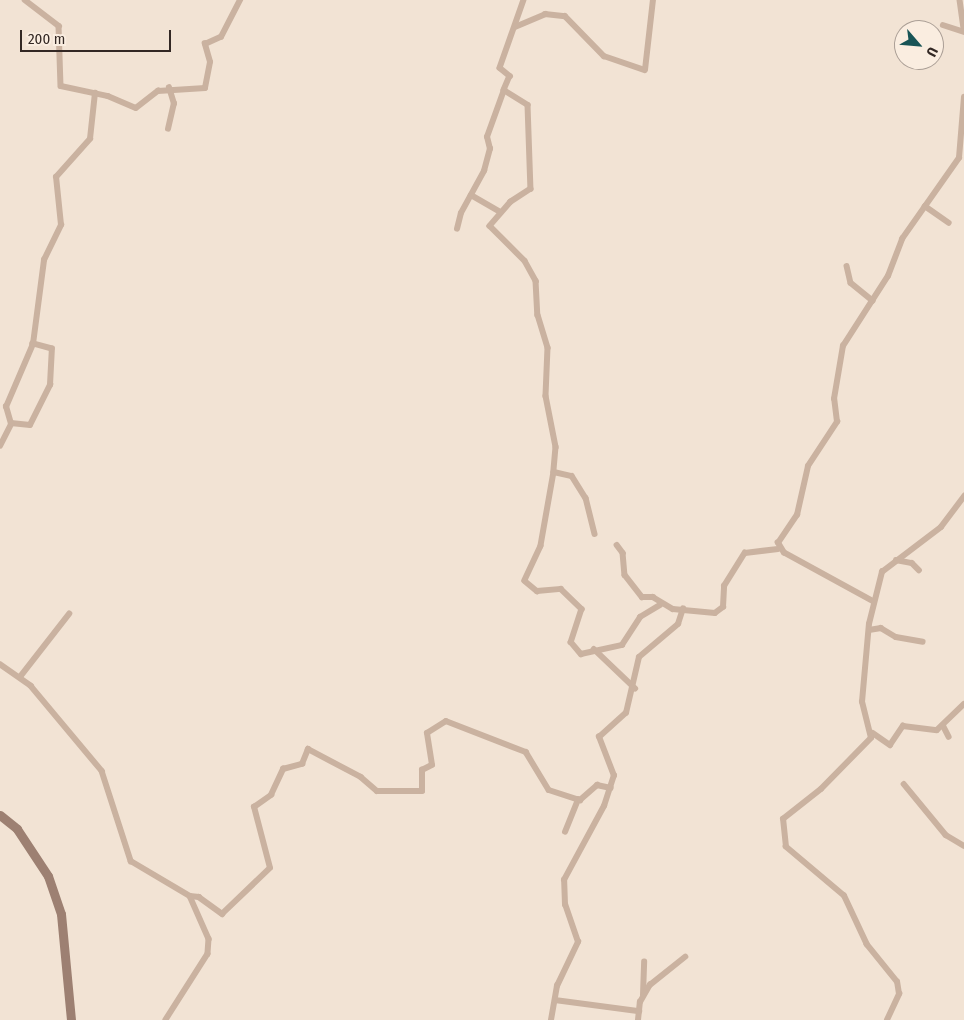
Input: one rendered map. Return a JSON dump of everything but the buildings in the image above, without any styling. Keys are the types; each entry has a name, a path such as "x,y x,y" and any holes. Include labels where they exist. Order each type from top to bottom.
{"main road":[{"path":"0,815 17,829 48,876 61,914 71,1020"}],"street":[{"path":"25,0 59,26 61,86 95,94 136,108 150,95 169,88 205,88 210,62 205,44 221,37 240,0"},
{"path":"457,229 471,195 484,171 490,149 487,138 510,76 500,68 524,0"},
{"path":"516,27 545,14 565,16 604,56 645,70 653,0"},
{"path":"944,24 964,31 960,0"},
{"path":"168,129 174,104 169,88"},
{"path":"504,90 528,105 531,189 500,212 491,229 525,261 539,290 538,316 548,348 546,396 556,447 554,472 541,546 525,581 532,590 556,588 570,596 582,609 571,642 575,650 585,654 594,649 622,645 640,618 660,605"},
{"path":"0,446 11,423 6,407 33,344 44,260 61,225 56,177 90,139 95,94"},
{"path":"778,549 779,540 797,515 808,466 837,422 834,399 843,346 873,300 902,239 959,158 964,97"},
{"path":"471,195 500,212"},
{"path":"925,206 948,223"},
{"path":"847,266 851,284 873,300"},
{"path":"11,423 30,425 50,385 52,349 33,344"},
{"path":"554,472 572,476 586,498 595,534"},
{"path":"964,496 941,527 882,572 868,630 862,710 873,733 889,745 906,725 937,730 964,704"},
{"path":"617,545 624,555 625,575 642,597 653,597 660,605 718,612 724,586 745,553 778,549 874,602"},
{"path":"896,560 912,563 919,570"},
{"path":"551,1020 555,1000 578,942 565,904 564,880 611,788 614,776 599,737 626,713 635,688 639,657 678,624 683,609"},
{"path":"20,677 69,614"},
{"path":"868,630 882,628 896,637 923,642"},
{"path":"594,649 635,688"},
{"path":"0,664 20,677 102,771 131,862 190,896 199,897 222,914 270,868 254,807 271,795 283,769 302,764 308,749 361,777 377,791 422,792 422,770 432,765 427,732 446,721 490,741 519,747 533,758 549,790 578,799"},
{"path":"943,725 949,737"},
{"path":"873,733 821,789 786,814 784,840 788,849 844,896 867,945 897,982 899,994 887,1020"},
{"path":"904,784 946,835 964,846"},
{"path":"566,832 578,799 597,785 611,788"},
{"path":"166,1020 208,954 208,940 190,896"},
{"path":"643,995 658,976 685,957"},
{"path":"638,1020 643,995 644,962"},
{"path":"555,1000 639,1011"}]}
